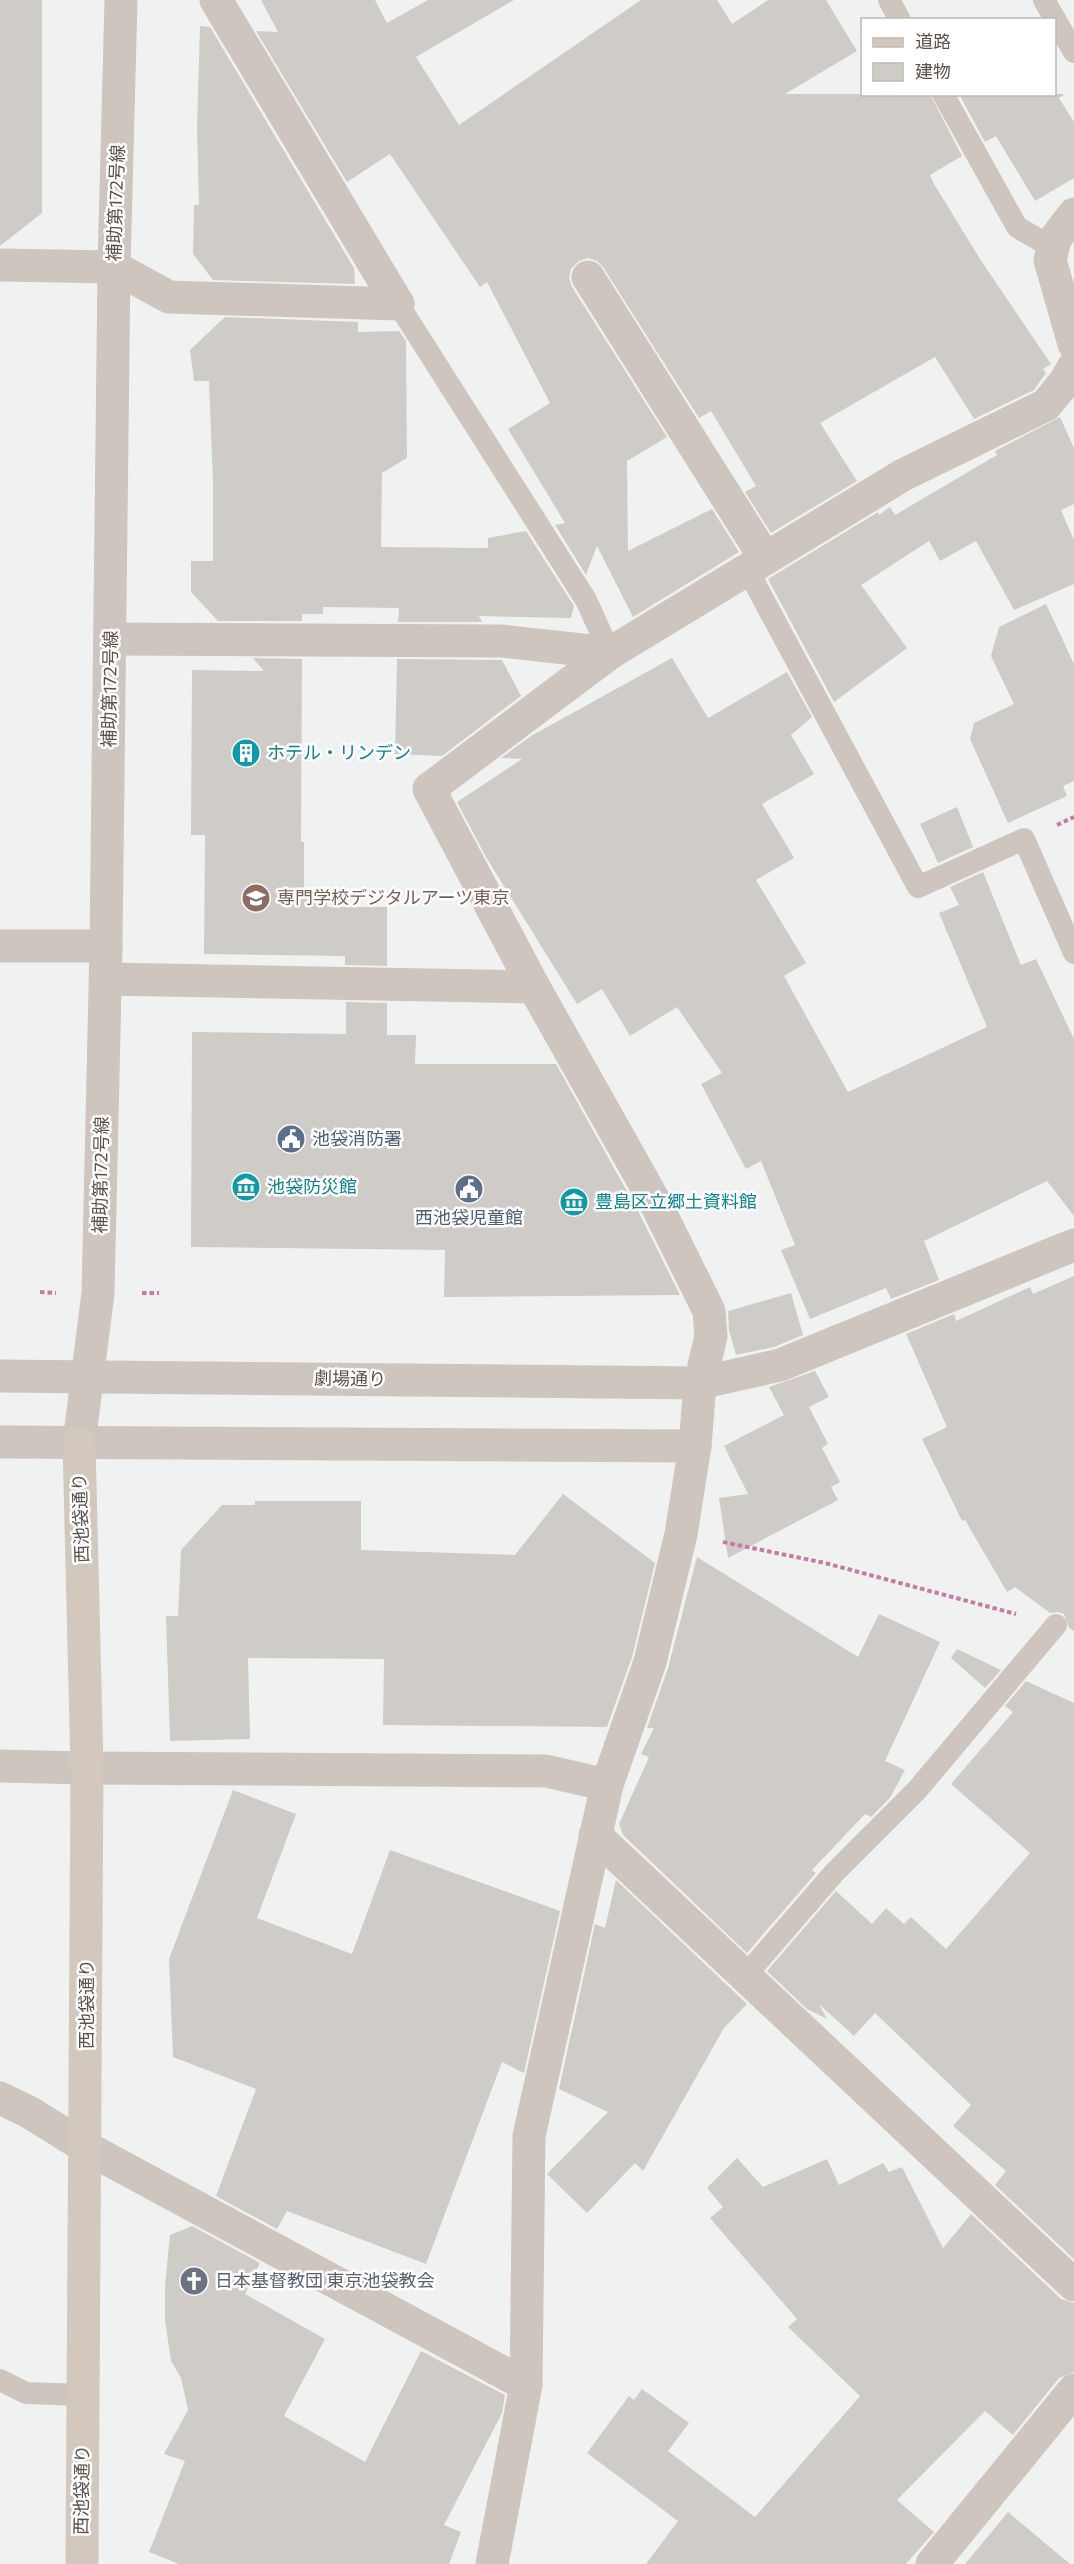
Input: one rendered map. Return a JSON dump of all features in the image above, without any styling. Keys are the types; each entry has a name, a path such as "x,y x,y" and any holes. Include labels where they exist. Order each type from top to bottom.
{"main road":[{"name":"西池袋通り","path":"79,1443 87,1768 87,2148 82,2564"}],"street":[{"path":"216,0 398,304"},
{"name":"補助第172号線","path":"79,1443 98,1293 106,980 114,267 127,4"},
{"path":"1074,214 1055,239 1050,260 1074,344"},
{"path":"0,265 114,267 169,297 398,304"},
{"path":"588,277 756,564"},
{"path":"492,2564 526,2385 529,2136 607,1785 650,1662 681,1534 695,1446 700,1383 711,1336 709,1311 656,1202 534,987 429,789 610,653 903,475 1046,405 1064,384 1074,366"},
{"path":"111,639 501,641 610,653"},
{"path":"0,946 106,946"},
{"path":"106,980 534,987"},
{"name":"劇場通り","path":"0,1377 700,1383 780,1365 1074,1245"},
{"path":"0,1442 695,1446"},
{"path":"0,1766 546,1771 607,1785"},
{"path":"595,1835 1074,2285"},
{"path":"0,2098 29,2112 87,2148 526,2385"},
{"path":"932,2564 1074,2390"}],"lane":[{"path":"890,0 899,18"},
{"path":"1044,0 1054,18"},
{"path":"1056,21 1074,52"},
{"path":"944,96 1017,227 1053,248"},
{"path":"398,304 586,600 610,653"},
{"path":"756,564 918,887 1024,839 1074,953"},
{"path":"745,1976 834,1873 917,1790 1056,1624"},
{"path":"0,2380 26,2393 83,2395"}],"path":[{"path":"681,1534 825,1563 1056,1624"}],"building":[{"path":"0,0 42,0 42,213 0,246"},
{"path":"261,0 375,0 387,23 428,0 514,0 416,57 459,125 641,0 717,0 732,24 768,0 826,0 857,51 785,94 931,96 962,156 930,175 934,184 980,259 1051,364 1043,369 1046,373 1034,390 974,419 935,357 820,423 857,481 771,533 745,492 756,486 711,411 699,418 603,267 597,261 588,258 579,261 571,269 569,278 572,287 667,437 627,461 628,551 712,509 739,552 633,617 597,546 586,575 555,525 565,523 508,429 550,403 487,282 480,287 390,154 347,182 256,31 278,32"},
{"path":"200,26 210,27 354,268 355,284 213,280 193,254 194,205 199,205 197,128"},
{"path":"1056,94 1065,94 1059,98 1074,122 1074,178 1035,201 996,136 985,142 960,96 1056,96"},
{"path":"225,317 358,322 358,332 399,331 406,341 407,458 382,473 381,547 488,548 488,538 526,531 574,606 571,618 479,616 482,622 398,622 399,608 323,607 323,614 302,614 302,621 218,621 191,592 191,561 213,561 213,483 209,381 194,381 190,350"},
{"path":"1060,417 1074,448 1074,504 1061,510 1074,540 1074,584 1014,610 976,541 940,561 929,541 861,585 907,648 834,702 768,579 878,512 879,515 890,507 895,515 997,455 995,451"},
{"path":"1046,604 1074,664 1074,781 1063,786 1067,796 1008,823 970,739 974,723 1014,704 991,656 999,627"},
{"path":"253,658 302,659 301,842 304,842 304,897 327,897 327,907 387,907 387,966 345,965 345,956 204,954 205,835 191,835 192,670 264,671"},
{"path":"672,658 708,718 787,672 812,717 791,735 814,774 762,804 794,858 756,880 806,963 784,976 848,1092 987,1027 939,913 959,905 950,887 983,872 1021,965 1036,959 1074,1039 1074,1216 1047,1181 924,1241 939,1280 891,1299 886,1288 810,1319 781,1250 795,1245 761,1161 746,1169 701,1084 722,1073 677,1007 630,1036 602,989 577,1004 486,857 457,802 522,759 501,758 531,736"},
{"path":"397,659 502,660 521,696 442,756 395,754"},
{"path":"957,807 973,847 938,863 920,824"},
{"path":"346,1002 387,1003 387,1035 416,1035 415,1064 556,1064 638,1211 680,1295 444,1297 445,1250 191,1247 192,1032 346,1034"},
{"path":"1074,1276 1074,1631 1069,1628 1064,1614 1050,1613 1015,1587 1007,1592 965,1520 962,1521 922,1439 947,1427 906,1334 954,1314 956,1321 1030,1287 1033,1294"},
{"path":"791,1293 803,1335 774,1347 736,1355 729,1331 728,1311"},
{"path":"815,1371 829,1397 809,1407 828,1444 822,1448 840,1482 831,1487 838,1500 728,1558 719,1498 748,1494 724,1446 784,1415 769,1387"},
{"path":"563,1494 655,1563 632,1657 607,1727 383,1725 384,1659 248,1658 250,1739 170,1741 166,1616 178,1616 181,1550 222,1505 255,1505 255,1501 361,1501 361,1550 515,1555"},
{"path":"697,1557 858,1657 879,1614 940,1642 885,1761 905,1770 890,1798 871,1817 865,1814 812,1870 816,1873 747,1953 623,1835 619,1824 649,1757 641,1754 654,1728 647,1728 668,1668"},
{"path":"957,1649 1001,1670 985,1688 951,1658"},
{"path":"1026,1681 1074,1703 1074,2259 995,2185 1006,2171 953,2126 971,2105 875,2013 854,2036 819,2004 827,2019 807,2009 767,1971 836,1891 872,1924 886,1908 904,1924 911,1917 946,1949 1030,1853 951,1784 1013,1712 1005,1706"},
{"path":"233,1790 296,1814 257,1918 352,1954 390,1850 560,1911 524,2073 502,2062 426,2264 287,2211 277,2229 216,2196 256,2089 173,2057 169,1959"},
{"path":"616,1880 747,2004 724,2028 643,2171 635,2163 587,2213 547,2174 608,2112 559,2089 595,1924 605,1928"},
{"path":"737,2158 763,2187 827,2159 839,2185 883,2163 889,2172 902,2167 943,2248 971,2214 1061,2299 1074,2303 1074,2372 1059,2378 1013,2435 985,2411 897,2500 934,2532 906,2564 646,2564 678,2521 587,2453 629,2396 634,2400 642,2389 689,2423 668,2451 755,2517 860,2396 788,2327 797,2319 710,2218 723,2207 707,2188"},
{"path":"192,2226 260,2263 245,2294 325,2339 284,2416 365,2462 421,2351 505,2395 502,2413 444,2525 461,2532 449,2564 179,2564 149,2552 185,2461 164,2454 188,2410 181,2378 171,2361 165,2320 165,2286 170,2235"},
{"path":"1008,2512 1070,2564 965,2564"}],"place":[{"name":"ホテル・リンデン","path":"246,753"},
{"name":"専門学校デジタルアーツ東京","path":"256,898"},
{"name":"池袋消防署","path":"291,1139"},
{"name":"池袋防災館","path":"246,1187"},
{"name":"西池袋児童館","path":"469,1189"},
{"name":"豊島区立郷土資料館","path":"574,1202"},
{"name":"日本基督教団 東京池袋教会","path":"194,2281"}]}
